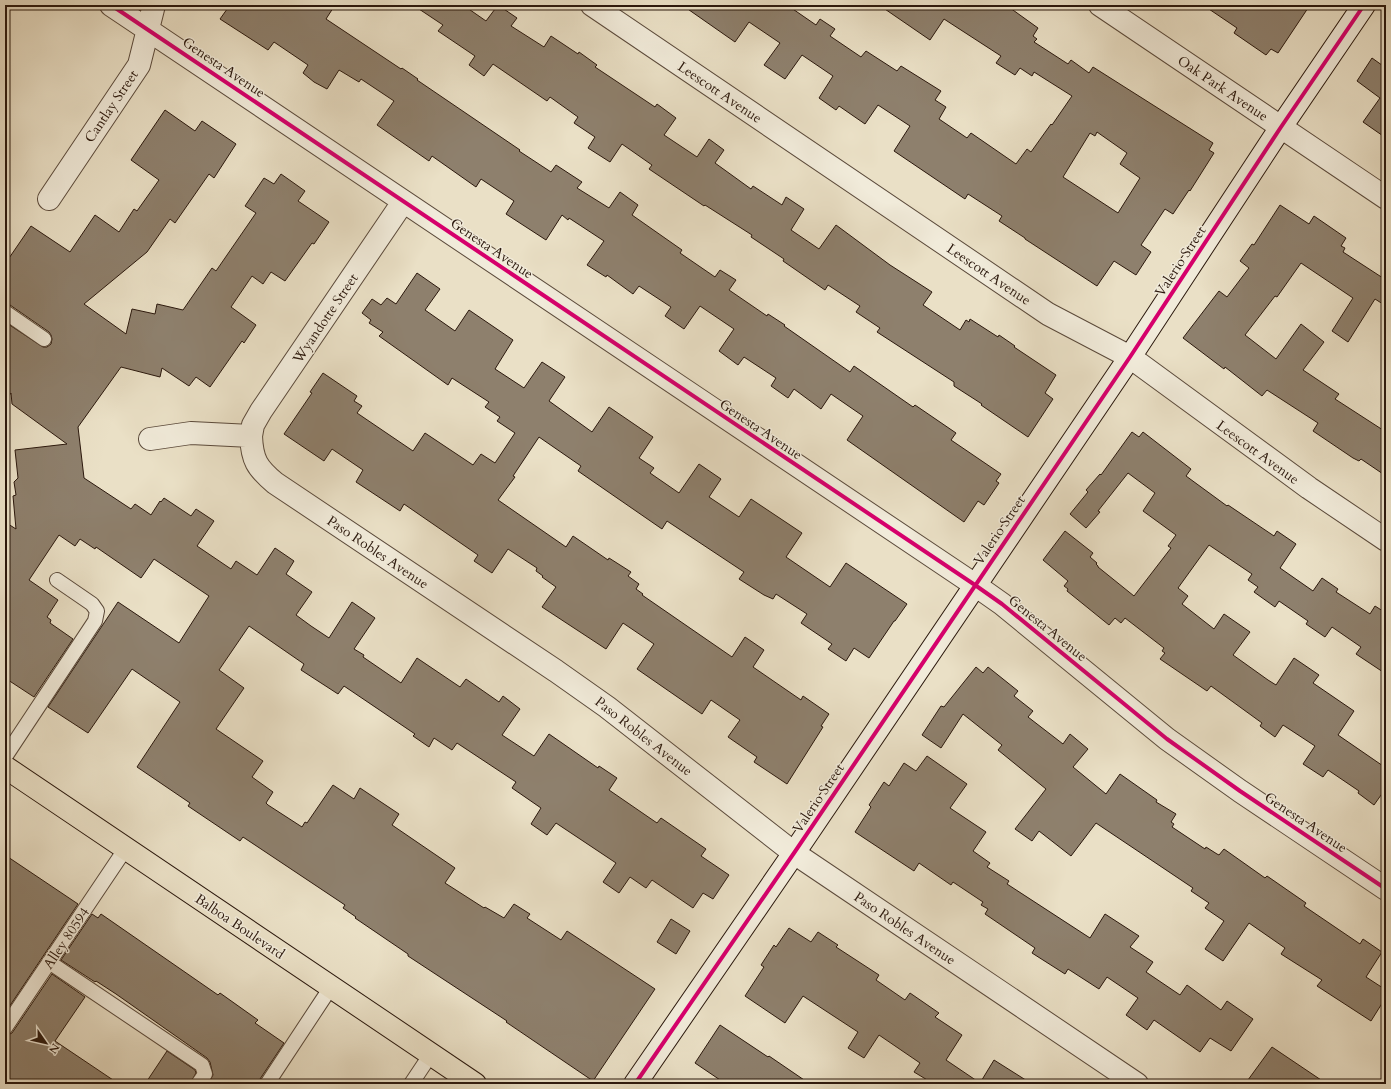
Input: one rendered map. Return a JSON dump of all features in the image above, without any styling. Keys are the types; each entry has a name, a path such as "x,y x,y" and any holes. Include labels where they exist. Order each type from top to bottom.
{"main road":[{"name":"Balboa Boulevard","path":"5,768 475,1084"}],"street":[{"name":"Genesta Avenue","path":"111,5 975,585 1002,604 1167,739 1240,791 1386,889"},
{"name":"Cantlay Street","path":"49,199 139,64 154,5"},
{"name":"Leescott Avenue","path":"592,5 1048,314 1130,357 1302,484 1386,540"},
{"name":"Oak Park Avenue","path":"1100,5 1386,198"},
{"name":"Valerio Street","path":"636,1084 1130,357 1281,127 1364,5"},
{"name":"Wyandotte Street","path":"251,436 253,425 261,411 403,202"},
{"path":"150,439 191,433 251,436"},
{"name":"Paso Robles Avenue","path":"251,436 251,451 256,462 264,473 275,483 550,666 601,703 794,853 1138,1084"}],"lane":[{"path":"5,312 44,339"},
{"path":"5,757 95,621 97,611 92,604 57,580"},
{"name":"Alley 80594","path":"5,1028 126,848"},
{"path":"49,962 202,1064 205,1074 198,1084"},
{"path":"267,1084 331,987"},
{"path":"411,1084 431,1054"}],"building":[{"path":"230,5 335,5 326,19 401,69 402,68 418,79 417,80 551,172 556,165 582,182 577,188 609,208 620,192 638,205 632,215 682,250 680,253 715,277 720,270 736,280 729,290 767,316 768,314 785,325 784,326 850,372 854,366 913,407 915,405 956,433 951,440 1001,474 996,481 999,483 984,505 978,501 964,522 847,440 863,416 831,394 821,409 794,389 788,398 771,386 776,378 744,357 738,365 719,351 734,329 700,306 684,329 665,316 671,307 639,286 633,294 607,275 606,277 587,265 604,241 562,215 546,240 506,214 514,201 481,179 476,187 432,156 429,161 377,125 394,101 361,79 359,82 339,70 327,89 314,82 303,73 308,65 274,42 268,50 220,19"},
{"path":"413,5 463,5 486,21 498,5 517,18 511,26 544,47 551,36 578,54 579,52 597,65 595,67 655,107 657,104 676,118 664,135 697,157 709,139 724,150 715,163 751,189 753,186 782,205 786,197 804,209 791,230 819,249 836,225 890,265 932,292 923,305 960,330 966,320 969,322 970,319 998,337 999,335 1015,346 1014,347 1056,375 1045,393 1053,399 1028,437 954,386 954,382 877,332 880,328 856,312 860,306 828,285 825,290 783,261 784,259 751,237 752,235 705,205 704,206 649,169 652,165 622,144 610,162 588,148 595,137 574,123 578,117 550,97 547,101 493,64 484,76 469,65 475,56 438,31 443,25"},
{"path":"682,5 787,5 816,25 820,19 835,29 830,36 861,57 866,51 897,71 901,66 941,91 935,100 946,107 939,119 967,138 971,133 1016,164 1027,149 1031,152 1072,96 1034,72 1032,76 1020,68 1015,75 996,63 1001,56 944,19 930,40 879,5 1006,5 1038,28 1033,36 1037,39 1034,42 1068,64 1071,60 1089,73 1093,67 1213,143 1209,150 1214,153 1190,191 1189,190 1173,214 1165,209 1141,245 1151,252 1136,275 1114,261 1097,286 999,221 1002,216 968,194 965,199 894,151 910,126 878,105 865,124 839,106 836,110 819,98 833,76 802,55 785,79 764,65 780,43 749,22 735,42","holes":["1097,132 1127,153 1120,164 1140,178 1118,213 1063,177 1090,133 1095,136"]},
{"path":"1203,5 1310,5 1278,53 1271,49 1266,55 1234,33 1237,28"},
{"path":"1372,58 1386,68 1386,138 1363,122 1380,98 1357,81"},
{"path":"165,110 195,131 202,121 236,144 214,178 209,174 175,223 170,219 147,252 84,304 126,334 132,309 155,314 157,304 183,310 212,268 216,271 256,213 245,206 264,178 274,184 281,174 305,191 298,201 329,222 285,281 271,272 263,284 252,276 231,307 256,325 244,343 242,341 210,387 196,377 189,386 162,368 160,377 121,367 78,427 84,478 131,509 135,504 151,515 160,501 161,502 164,498 191,516 196,509 214,521 197,546 231,569 236,561 257,575 275,548 294,561 286,574 312,592 296,615 311,626 329,638 352,602 375,618 354,649 364,655 363,657 401,683 417,658 460,687 466,679 499,702 503,696 520,709 502,735 534,756 549,734 598,768 599,766 617,778 609,790 657,823 661,818 706,849 701,856 729,875 713,899 703,893 693,908 652,880 646,888 630,877 619,893 603,882 616,863 556,823 547,835 531,824 541,808 512,788 516,782 457,743 452,750 434,738 429,747 413,736 415,734 344,686 338,694 301,670 304,664 249,626 219,670 244,688 216,729 263,761 252,777 273,792 266,803 268,805 302,827 305,822 307,823 333,785 354,799 360,788 399,814 392,825 455,868 445,883 484,908 485,907 504,918 514,904 530,914 527,918 561,940 567,931 655,989 593,1081 506,1022 507,1021 408,956 408,954 355,918 356,917 343,908 345,905 243,837 240,841 188,806 190,803 137,767 180,702 132,669 88,733 48,707 118,602 179,643 209,596 154,559 141,578 96,547 95,549 80,539 75,546 59,535 29,580 58,600 47,617 51,620 50,623 73,639 34,697 5,678 5,522 16,529 13,496 16,495 14,482 18,478 15,450 67,444 12,404 11,393 5,401 5,322 43,347 47,347 51,344 52,339 49,332 10,305 5,304 5,264 31,226 70,252 95,215 119,232 134,209 137,211 159,180 131,160"},
{"path":"1280,205 1309,224 1314,216 1346,238 1341,246 1345,248 1343,252 1386,280 1386,306 1375,299 1348,342 1332,331 1353,298 1301,263 1277,297 1275,296 1245,335 1276,359 1301,324 1324,342 1303,370 1339,394 1335,399 1386,432 1386,476 1361,459 1359,461 1353,458 1313,431 1318,423 1267,390 1262,396 1225,367 1224,369 1183,338 1219,291 1227,297 1249,268 1240,261 1252,244 1254,245"},
{"path":"417,273 440,289 425,310 455,331 469,310 513,340 495,369 524,388 542,362 565,377 549,401 592,432 609,407 653,437 639,458 654,468 650,473 679,493 699,464 721,479 709,497 739,517 751,499 802,533 786,557 830,587 846,563 907,604 869,658 854,648 846,661 828,649 832,644 801,623 807,614 776,594 773,599 739,579 744,572 667,521 662,529 578,471 581,466 539,437 513,476 515,477 498,500 566,547 573,536 608,560 609,558 631,572 628,576 639,584 636,589 643,594 642,595 732,657 745,637 764,650 753,667 801,700 803,696 829,714 821,726 823,727 787,784 754,762 757,757 728,737 740,720 711,700 702,714 637,669 654,644 623,623 606,649 542,607 556,587 536,571 537,568 508,549 492,573 474,561 478,555 404,504 400,511 356,482 363,470 332,449 324,461 284,434 312,393 310,392 323,373 357,396 354,401 362,406 357,413 413,451 425,433 473,465 481,454 495,463 515,433 497,421 500,417 485,407 489,402 452,378 448,385 379,336 383,332 369,323 371,320 362,313 372,299 381,305 387,298 396,304"},
{"path":"1132,432 1139,437 1143,432 1191,469 1186,476 1227,506 1228,505 1274,536 1277,531 1296,544 1280,568 1313,591 1322,578 1338,589 1336,592 1370,614 1375,606 1386,613 1386,674 1356,654 1361,647 1332,627 1325,637 1306,624 1308,621 1279,601 1275,607 1254,592 1258,587 1248,580 1252,574 1209,545 1178,588 1188,596 1182,604 1214,629 1224,614 1250,632 1233,655 1268,680 1276,685 1294,658 1319,675 1313,683 1354,711 1338,735 1386,768 1386,788 1374,805 1358,793 1359,791 1328,770 1323,777 1303,764 1315,746 1283,725 1275,737 1260,726 1262,723 1211,686 1207,691 1160,659 1165,653 1162,651 1164,648 1125,618 1121,623 1115,618 1109,625 1067,591 1068,589 1064,586 1068,581 1043,560 1065,531 1093,553 1090,557 1097,563 1096,564 1098,567 1134,596 1171,548 1168,546 1176,535 1143,511 1155,493 1128,473 1098,511 1100,512 1086,528 1070,514 1088,492 1086,490 1100,474 1101,475"},
{"path":"976,667 983,673 988,667 1018,691 1014,696 1033,711 1028,717 1063,744 1070,734 1088,749 1073,767 1106,794 1120,774 1157,800 1156,802 1176,814 1171,822 1174,824 1172,827 1205,849 1206,847 1219,855 1224,849 1265,878 1267,876 1306,903 1304,906 1360,944 1363,939 1382,952 1366,977 1386,990 1386,997 1371,1021 1317,986 1322,980 1281,954 1285,948 1249,923 1223,961 1205,949 1224,921 1205,908 1209,903 1191,891 1193,888 1096,823 1071,856 1039,831 1032,841 1015,829 1046,789 998,750 1002,745 963,714 941,748 922,735 941,706 944,707"},
{"path":"927,756 967,784 950,808 986,832 973,851 990,863 987,867 1009,881 1007,884 1090,938 1105,914 1139,936 1130,947 1153,962 1146,972 1180,995 1187,985 1221,1010 1227,1001 1253,1019 1231,1051 1210,1038 1200,1052 1154,1020 1147,1030 1126,1015 1138,998 1107,977 1099,989 1068,969 1065,974 1032,953 1035,948 985,914 988,909 981,905 983,902 953,882 951,885 919,863 914,871 855,832 871,807 869,805 884,782 889,786 904,763 916,771"},
{"path":"5,855 78,904 5,1013"},
{"path":"92,914 98,918 101,914 218,995 220,993 258,1020 255,1023 284,1043 260,1079 259,1084 208,1084 213,1075 210,1062 207,1058 116,994 61,960"},
{"path":"671,919 690,931 676,954 657,942"},
{"path":"789,928 811,942 818,932 838,945 836,947 879,975 876,980 905,1000 910,993 939,1013 935,1017 962,1035 946,1060 980,1083 994,1060 1032,1084 934,1084 914,1072 920,1063 879,1035 864,1058 848,1048 858,1032 803,996 785,1023 745,996 764,967 761,965 774,945 776,947"},
{"path":"52,974 85,997 55,1041 119,1084 5,1084 5,1036 12,1033"},
{"path":"720,1025 810,1084 726,1084 695,1063"},
{"path":"1272,1047 1327,1084 1245,1084"},
{"path":"167,1051 195,1070 196,1073 190,1084 145,1084"}],"cycle path":[{"path":"111,5 975,585 1002,604 1167,739 1240,791 1386,889"},
{"path":"635,1084 794,853 1130,357 1281,127 1364,5"}]}
